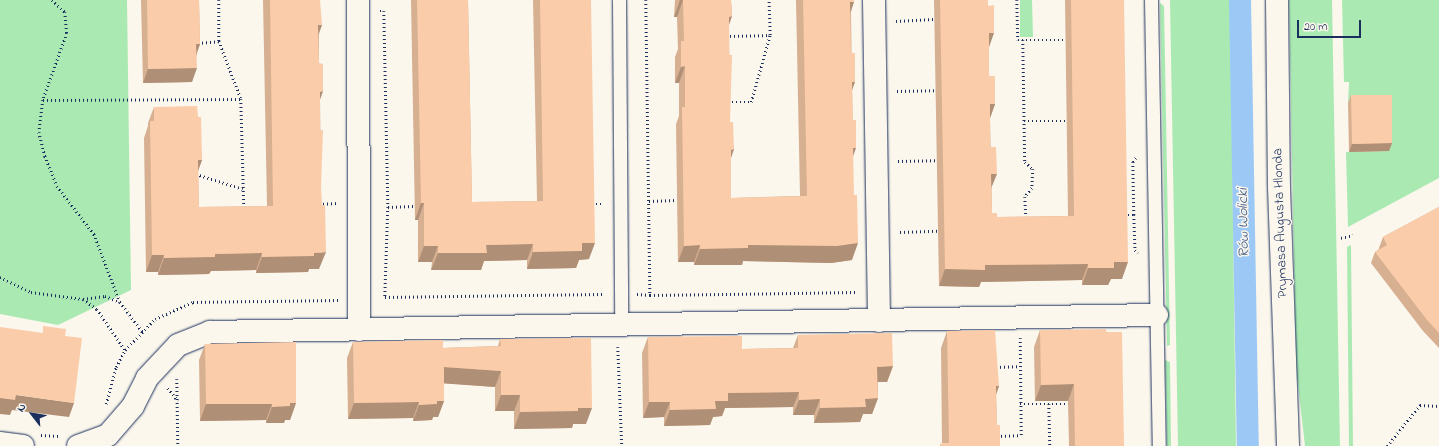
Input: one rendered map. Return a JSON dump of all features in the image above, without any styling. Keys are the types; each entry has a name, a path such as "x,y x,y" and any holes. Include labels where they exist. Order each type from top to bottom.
{"street":[{"path":"358,0 359,330"},
{"path":"874,0 879,321"},
{"name":"Prymasa Augusta Hlonda","path":"1277,0 1279,187 1288,446"},
{"path":"71,441 108,435 133,406 147,378 178,345 210,332 1158,315"},
{"path":"0,443 29,440"}],"lane":[{"path":"619,0 621,324"},
{"path":"1151,0 1158,315 1159,446"}],"path":[{"path":"52,0 64,12 67,33 43,100 39,132 45,156 57,186 94,234 120,302 143,332"},
{"path":"218,0 219,41 242,99 244,208"},
{"path":"646,0 650,295 879,292"},
{"path":"724,102 751,102 770,35 769,0"},
{"path":"1017,0 1018,40 1065,40"},
{"path":"384,11 388,207 385,297"},
{"path":"722,36 770,35"},
{"path":"1023,40 1025,162 1033,169 1032,188 1024,196 1026,218"},
{"path":"191,44 219,41"},
{"path":"43,100 242,99"},
{"path":"1024,121 1066,120"},
{"path":"876,161 937,160"},
{"path":"194,173 243,189"},
{"path":"649,201 677,200"},
{"path":"315,204 342,203"},
{"path":"588,204 605,204"},
{"path":"388,207 414,206"},
{"path":"237,208 252,208"},
{"path":"1121,216 1134,215"},
{"path":"1018,218 1033,218"},
{"path":"878,232 938,231"},
{"path":"1341,238 1353,235"},
{"path":"0,277 32,292 83,299 105,296 120,302"},
{"path":"359,299 385,297 607,294"},
{"path":"83,299 97,309 125,350"},
{"path":"621,324 618,339 622,446"},
{"path":"991,436 1021,435 1020,332"},
{"path":"989,367 1020,366"},
{"path":"178,402 178,446"},
{"path":"1020,404 1070,404"},
{"path":"1049,404 1050,446"},
{"path":"1387,446 1420,405 1439,406"},
{"path":"29,440 71,441"}],"green space":[{"path":"0,0 127,0 131,290 58,325 0,314"},
{"path":"1020,0 1032,0 1033,37 1020,37"},
{"path":"1170,0 1230,0 1236,446 1178,446"},
{"path":"1289,0 1332,0 1340,446 1305,446 1296,367"},
{"path":"1342,0 1439,0 1439,178 1348,227 1346,152 1389,151 1348,103 1349,82 1344,82"},
{"path":"1160,3 1164,6 1170,345 1167,346"},
{"path":"1351,245 1353,446 1349,446 1347,247"},
{"path":"1165,360 1170,362 1171,446 1167,446"}],"building":[{"path":"147,0 199,0 200,44 196,44 197,68 148,69"},
{"path":"270,0 320,0 322,25 318,25 319,63 323,64 323,91 320,92 320,130 323,130 321,187 322,205 325,205 326,252 314,253 314,256 262,257 262,253 215,254 215,257 164,258 164,255 152,255 150,121 154,121 154,107 197,106 198,117 201,117 202,160 198,160 199,207 273,206"},
{"path":"417,0 468,0 472,202 543,201 540,0 591,0 595,243 582,243 582,251 533,252 533,244 486,245 487,253 438,253 438,246 424,246 424,203 421,203"},
{"path":"683,0 731,0 732,16 729,17 729,55 732,55 730,122 733,122 734,149 731,150 731,198 807,196 803,0 854,0 854,2 850,2 851,53 855,53 855,82 852,82 853,120 856,120 856,148 853,148 854,195 857,195 858,243 837,246 748,245 748,248 700,249 700,245 684,246 682,107 685,107 685,66 681,67 681,41 684,41"},
{"path":"940,0 988,0 988,6 994,5 994,33 989,33 989,76 995,76 995,104 990,104 990,147 996,147 997,174 991,174 992,213 997,213 997,217 1074,216 1071,0 1124,0 1128,262 1114,262 1114,268 1088,268 1088,264 985,265 985,270 945,269"},
{"path":"1351,95 1392,95 1392,143 1352,144"},
{"path":"1439,207 1439,333 1427,320 1375,252 1387,245 1383,237"},
{"path":"43,326 66,329 65,336 82,338 74,403 16,395 15,400 0,398 0,327 43,333"},
{"path":"1106,329 1106,332 1122,332 1124,446 1075,446 1074,384 1041,385 1040,330"},
{"path":"995,330 999,386 996,386 997,425 1000,425 1000,446 941,446 941,443 949,443 947,331"},
{"path":"892,333 893,366 877,367 878,398 865,399 866,407 820,408 820,399 799,400 799,392 728,393 728,401 715,401 716,409 670,410 670,402 649,402 648,337 742,336 742,349 798,348 798,335"},
{"path":"591,338 592,408 578,408 578,411 520,412 520,395 501,395 501,371 444,367 444,401 437,401 437,404 419,405 419,402 354,403 353,342 443,340 443,348 501,346 500,339"},
{"path":"296,342 296,403 290,403 290,406 272,407 272,404 206,404 205,344"}],"waterway":[{"name":"Rów Wolicki","path":"1240,0 1248,446"}]}
